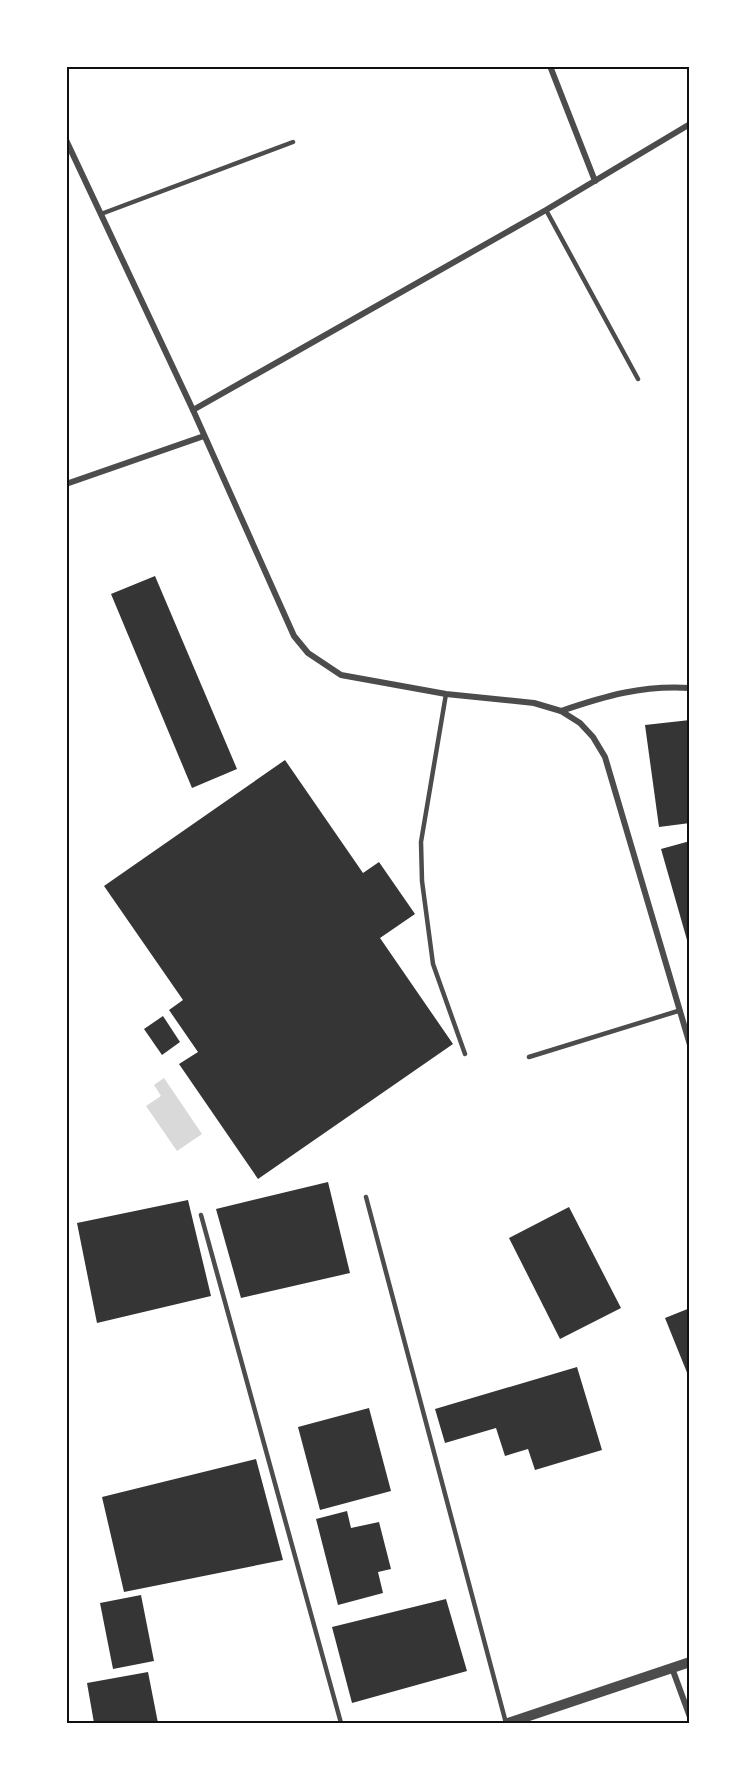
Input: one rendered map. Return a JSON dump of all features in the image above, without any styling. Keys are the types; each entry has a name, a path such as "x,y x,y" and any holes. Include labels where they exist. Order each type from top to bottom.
{"street":[{"path":"550,66 595,181"},
{"path":"193,410 546,210 690,124"},
{"path":"66,140 193,410 294,636 308,653 341,675 446,694 534,703 561,711 580,723 593,737 605,757 678,1011 690,1045"},
{"path":"66,484 204,436"},
{"path":"561,711 615,693 668,687 690,688"},
{"path":"507,1723 690,1662"},
{"path":"672,1668 690,1717"}],"lane":[{"path":"101,214 293,142"},
{"path":"546,210 638,379"},
{"path":"446,694 422,843 422,881 433,964 465,1054"},
{"path":"529,1057 678,1011"},
{"path":"366,1197 507,1723"},
{"path":"201,1215 341,1723"}],"shaded area":[{"path":"164,1078 202,1134 177,1151 146,1106 161,1096 154,1085"}],"building":[{"path":"155,576 237,769 192,788 111,594"},
{"path":"690,720 690,823 659,827 645,725"},
{"path":"285,760 363,873 379,862 415,914 380,938 453,1044 258,1179 179,1064 198,1052 169,1010 183,1000 104,886"},
{"path":"690,841 690,946 689,947 661,849"},
{"path":"163,1016 180,1042 162,1055 144,1029"},
{"path":"328,1182 350,1273 241,1298 216,1209"},
{"path":"188,1200 211,1296 97,1323 77,1223"},
{"path":"569,1207 621,1308 560,1339 509,1238"},
{"path":"690,1308 690,1380 665,1318"},
{"path":"577,1367 602,1450 535,1470 528,1449 505,1456 496,1428 445,1443 435,1409"},
{"path":"369,1408 391,1491 320,1510 298,1427"},
{"path":"256,1459 283,1560 124,1592 102,1497"},
{"path":"347,1511 351,1528 379,1522 391,1569 378,1572 383,1593 338,1605 316,1519"},
{"path":"141,1595 154,1661 113,1669 100,1603"},
{"path":"446,1599 467,1671 352,1703 332,1627"},
{"path":"148,1672 158,1723 94,1723 87,1683"}]}
